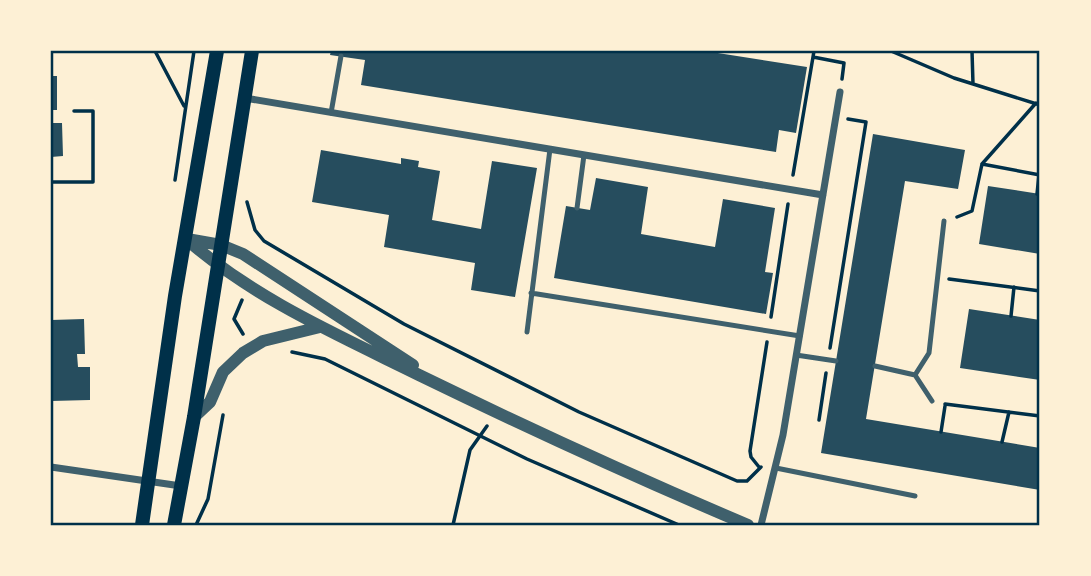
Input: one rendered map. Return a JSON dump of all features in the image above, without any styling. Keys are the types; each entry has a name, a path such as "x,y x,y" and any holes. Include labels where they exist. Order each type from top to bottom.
{"main road":[{"path":"142,525 175,296 218,51"},
{"path":"174,525 194,418 252,51"}],"street":[{"path":"761,525 776,469 840,92"},
{"path":"244,98 823,195"},
{"path":"186,239 221,246 243,254 454,392"},
{"path":"186,239 217,266 250,288 320,327 628,474 748,525"},
{"path":"194,418 210,402 223,372 243,353 263,341 320,327"},
{"path":"51,467 181,486"}],"lane":[{"path":"331,113 341,56"},
{"path":"527,332 550,149"},
{"path":"577,208 584,155"},
{"path":"915,375 929,353 944,221"},
{"path":"531,293 800,336"},
{"path":"796,355 836,361"},
{"path":"875,366 915,375 932,401"},
{"path":"776,469 915,496"}],"path":[{"path":"155,51 185,108"},
{"path":"776,469 759,467 750,451 814,51"},
{"path":"891,51 973,84 1038,104 982,164 972,211 944,221"},
{"path":"972,51 973,84"},
{"path":"813,57 844,62 840,92"},
{"path":"51,182 93,182 93,111 74,111"},
{"path":"819,420 866,121 836,117"},
{"path":"982,164 1040,175 1037,194"},
{"path":"247,196 255,230 264,241 404,324 556,401 737,481 747,481 759,467"},
{"path":"939,278 1040,291"},
{"path":"1011,316 1014,288"},
{"path":"291,352 325,359 539,465 679,525"},
{"path":"941,432 945,404 1040,416"},
{"path":"196,525 208,499 223,411"},
{"path":"453,525 470,450 498,412"},
{"path":"1002,442 1010,412"}],"building":[{"path":"331,51 705,51 807,67 796,133 779,130 776,152 361,85 365,60 330,55"},
{"path":"51,76 57,76 57,110 51,110"},
{"path":"51,123 62,123 63,156 51,157"},
{"path":"873,134 965,150 958,189 905,181 866,419 1040,448 1040,490 821,453"},
{"path":"321,150 401,164 401,158 419,161 418,167 440,171 432,220 481,229 492,161 537,168 515,297 471,290 475,263 384,247 389,215 312,202"},
{"path":"596,178 648,187 641,234 715,247 723,199 775,208 765,272 773,273 766,314 554,278 566,206 590,210"},
{"path":"988,186 1040,194 1040,254 979,244"},
{"path":"969,309 1040,320 1040,380 960,368"},
{"path":"84,319 85,354 77,354 78,367 90,367 90,400 51,401 51,320"}]}
